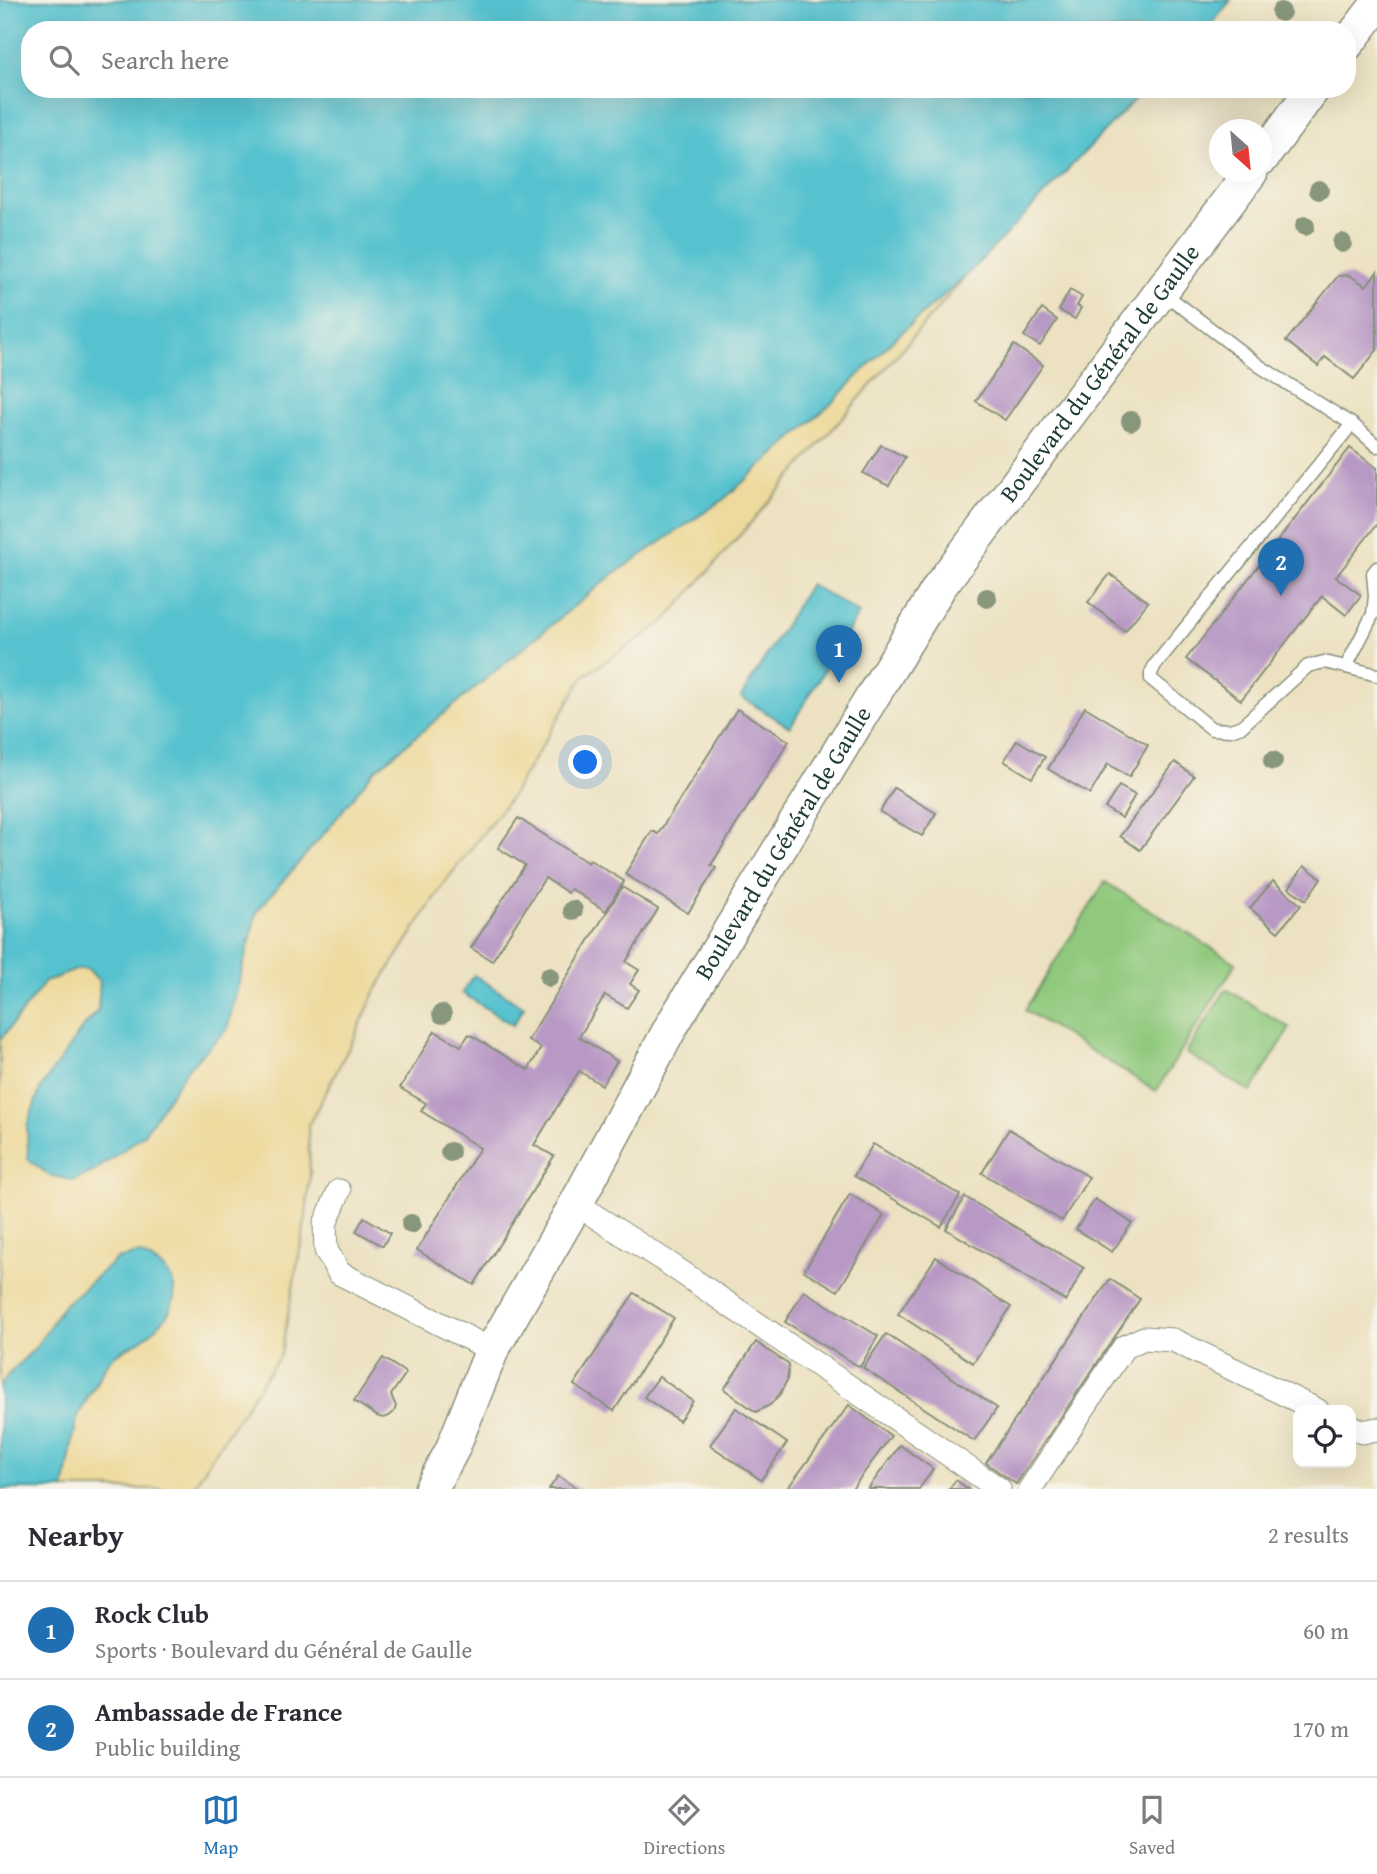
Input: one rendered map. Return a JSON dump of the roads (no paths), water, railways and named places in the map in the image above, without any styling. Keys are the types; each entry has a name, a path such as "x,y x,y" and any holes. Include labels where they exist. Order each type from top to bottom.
{"main road":[{"path":"1356,32 1377,5"},
{"path":"1272,144 1306,98"},
{"name":"Boulevard du Général de Gaulle","path":"432,1489 452,1450 492,1350 576,1204 671,1025 940,586 1243,182"}],"street":[{"path":"339,1191 325,1224 326,1250 339,1273 492,1350"},
{"path":"576,1204 668,1263 999,1489"},
{"path":"1030,1489 1124,1347 1144,1338 1173,1340 1307,1405"},
{"path":"1356,1429 1362,1432 1377,1429"}],"lane":[{"path":"1161,291 1261,367 1352,424 1377,446"},
{"path":"1352,424 1155,665 1151,680 1212,729 1230,730 1242,726 1308,666 1324,662 1377,675"},
{"path":"1346,667 1373,614 1373,573 1377,568"}],"water":[{"path":"0,0 1231,0 1214,21 21,21 21,98 1136,98 966,276 895,338 833,402 724,499 612,575 374,771 257,911 227,1029 189,1067 143,1135 95,1171 73,1181 49,1175 28,1159 27,1126 40,1089 98,1010 100,981 88,969 78,969 45,982 0,1040"},
{"path":"810,584 859,613 790,727 741,697"},
{"path":"474,975 524,1007 513,1025 462,993"},
{"path":"138,1254 155,1262 173,1282 172,1305 155,1329 113,1357 97,1380 77,1420 64,1489 0,1489 0,1387 7,1376 35,1348 63,1306 117,1259"}],"place":[{"name":"Ambassade de France","path":"1281,596"},
{"name":"Rock Club","path":"839,683"}]}
